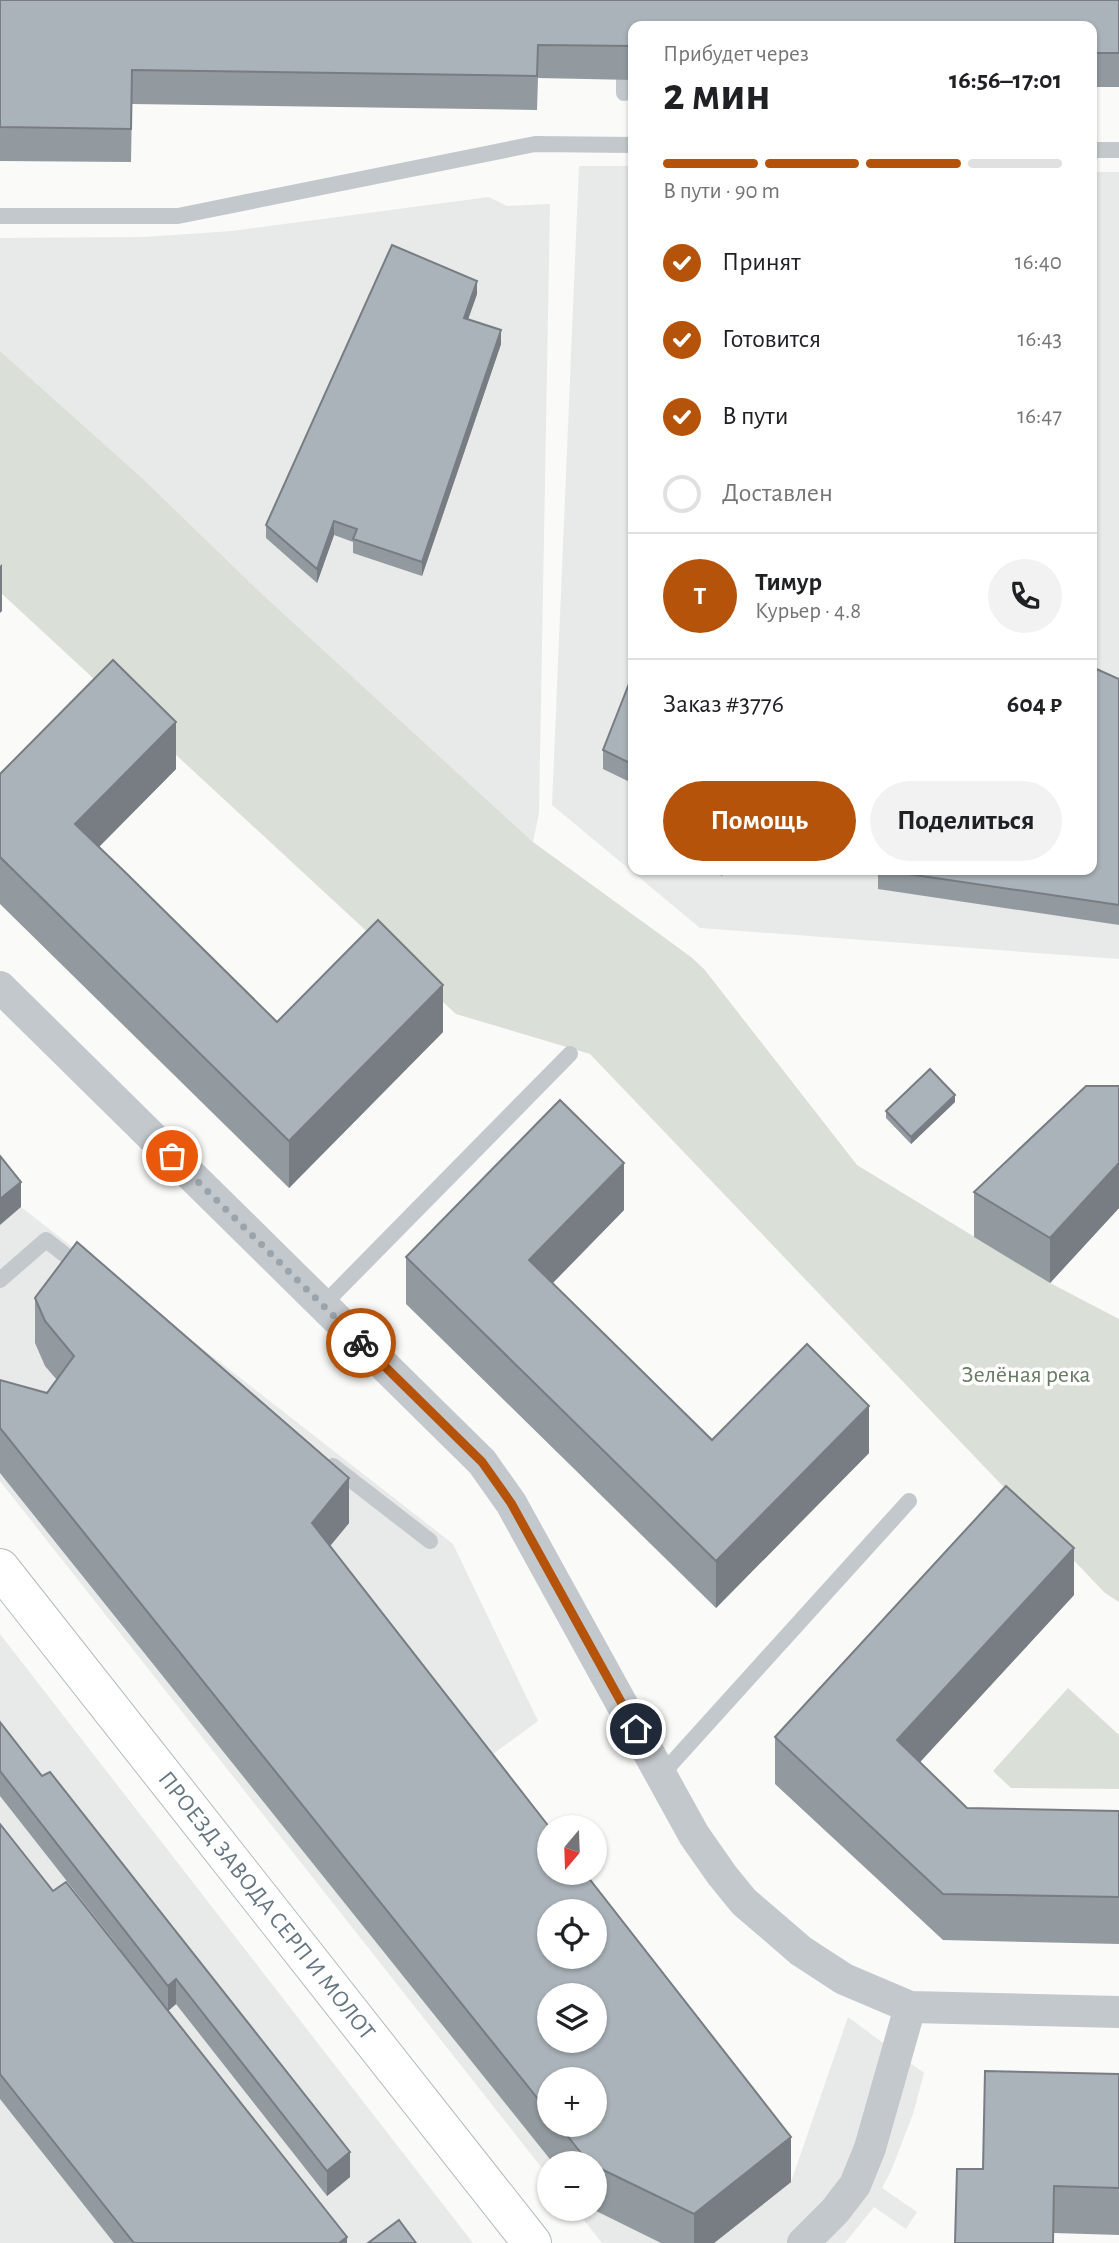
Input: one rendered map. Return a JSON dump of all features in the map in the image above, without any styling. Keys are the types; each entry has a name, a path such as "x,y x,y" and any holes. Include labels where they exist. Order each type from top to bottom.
{"street":[{"path":"0,987 482,1462 511,1503 694,1835 744,1902 770,1927 844,1979 910,2007 1119,2012"},
{"name":"ПРОЕЗД ЗАВОДА СЕРП И МОЛОТ","path":"0,1568 532,2243"},
{"path":"803,2243 835,2211 855,2185 882,2107 910,2007"}],"lane":[{"path":"0,216 178,216 535,144 628,145"},
{"path":"1097,150 1119,150"},
{"path":"323,1305 570,1054"},
{"path":"0,1280 46,1240 90,1275"},
{"path":"320,1455 430,1541"},
{"path":"661,1775 909,1501"}],"shaded area":[{"path":"579,166 628,166 628,868 552,805"},
{"path":"1097,172 1119,172 1119,959 700,928 636,875 1097,875"},
{"path":"489,197 507,206 550,204 539,813 533,842 261,593 141,477 0,351 0,238 143,237 232,231"},
{"path":"0,1181 21,1207 453,1544 538,1721 482,1762 537,1851 537,1885 550,1885 550,1899 537,1899 537,1969 606,1969 791,2182 848,2017 924,2073 913,2114 882,2188 917,2212 906,2229 874,2207 845,2243 602,2243 585,2221 607,2221 607,2151 537,2151 537,2162 0,1481"},
{"path":"0,1634 473,2243 0,2243"}],"green space":[{"name":"Зелёная река","path":"0,351 141,477 261,593 533,842 704,969 857,1165 1050,1283 1119,1319 1119,1602 1105,1593 590,1054 456,1014 0,592"},
{"path":"1068,1688 1119,1735 1119,1789 1011,1788 993,1771"}],"building":[{"path":"0,0 1119,0 1119,53 1097,53 1097,21 628,21 628,46 538,45 537,76 132,70 131,129 0,127"},
{"path":"392,245 477,281 464,318 501,330 422,562 353,539 357,529 334,521 317,569 266,525"},
{"path":"113,660 176,722 75,824 277,1022 378,920 443,985 289,1141 0,857 0,774"},
{"path":"1097,669 1119,679 1119,905 915,875 1097,875"},
{"path":"628,686 628,762 603,750"},
{"path":"930,1069 955,1095 911,1137 886,1111"},
{"path":"1086,1086 1119,1086 1119,1163 1050,1238 974,1192"},
{"path":"560,1100 624,1163 529,1260 712,1440 807,1344 869,1406 716,1561 406,1257"},
{"path":"0,1156 21,1182 0,1199"},
{"path":"77,1242 349,1478 312,1523 540,1815 537,1815 537,1885 594,1885 605,1899 537,1899 537,1969 607,1969 607,1901 791,2137 694,2214 607,2172 607,2151 579,2151 568,2137 607,2137 607,2067 537,2067 537,2098 0,1428 0,1380 47,1393 74,1356 45,1321 35,1298"},
{"path":"1006,1486 1074,1548 897,1740 967,1808 1119,1811 1119,1897 943,1894 775,1737"},
{"path":"0,1722 42,1776 50,1772 350,2152 327,2171 176,1979 168,1986 0,1771"},
{"path":"0,1824 53,1891 66,1882 347,2237 339,2243 134,2243 0,2074"},
{"path":"985,2071 1119,2074 1119,2188 1054,2186 1053,2243 955,2243 957,2169 983,2169"},
{"path":"399,2220 416,2243 368,2243"}],"way so far":[{"path":"172,1156 361,1343"}],"route":[{"path":"361,1343 482,1462 495,1479 511,1503 636,1729"}]}
